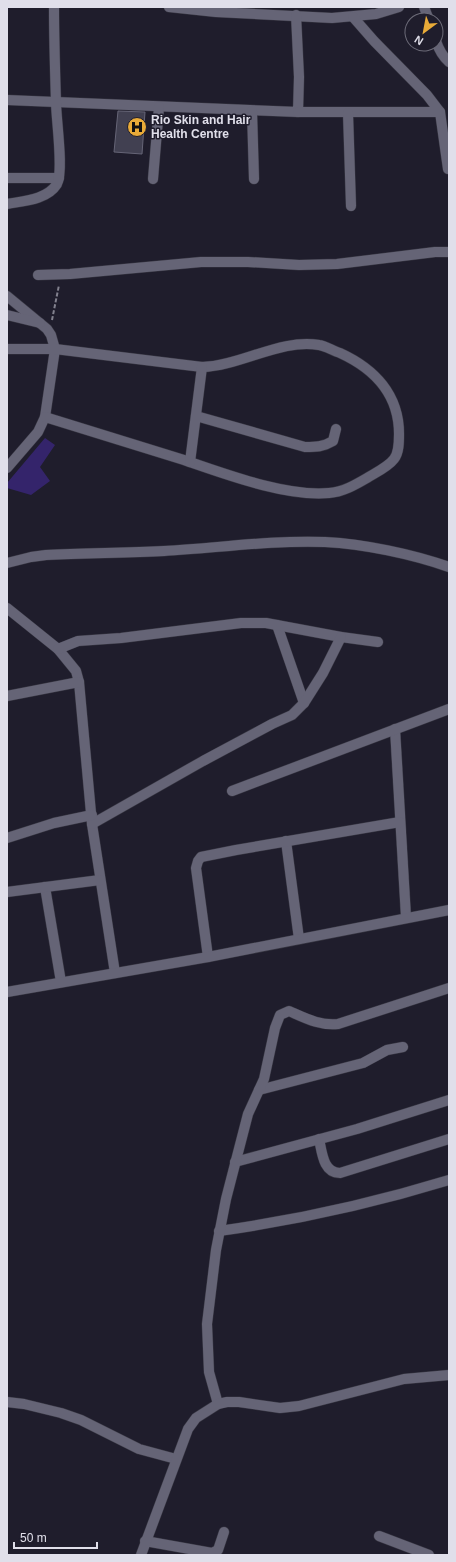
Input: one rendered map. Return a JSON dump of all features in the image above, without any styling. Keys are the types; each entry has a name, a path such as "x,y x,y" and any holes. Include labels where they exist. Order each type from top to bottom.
{"street":[{"path":"7,204 30,200 42,196 54,187 60,174 56,103 54,7"},
{"path":"169,7 216,12 296,15 316,18 353,17 376,14 399,7"},
{"path":"296,15 299,77 298,112"},
{"path":"353,17 374,41 427,95 440,112 448,169"},
{"path":"440,52 449,62"},
{"path":"7,100 252,111 440,112"},
{"path":"152,179 159,107"},
{"path":"252,111 254,179"},
{"path":"348,112 351,206"},
{"path":"7,178 59,178"},
{"path":"38,275 201,262 248,262 300,265 337,264 435,252 449,252"},
{"path":"7,296 44,326 51,335 54,349 45,417 38,432 7,468"},
{"path":"7,315 44,326"},
{"path":"7,348 54,349 202,367 229,363 279,348 306,344 320,345 357,362 372,373 384,385 396,410 399,422 399,438 394,459 386,466 354,486 329,493 306,493 290,491 231,476 45,417"},
{"path":"190,462 202,367"},
{"path":"196,416 305,447 318,447 326,445 333,440 336,429"},
{"path":"7,563 46,555 163,551 235,545 323,542 346,544 385,551 449,567"},
{"path":"7,608 58,649 76,671 79,682 92,820 115,973"},
{"path":"58,649 78,641 121,638 241,623 266,623 341,637 378,642"},
{"path":"277,625 304,703"},
{"path":"7,838 54,823 92,820 272,724 292,715 304,703 323,673 341,637"},
{"path":"7,696 79,682"},
{"path":"232,791 449,710"},
{"path":"395,730 406,917"},
{"path":"208,957 196,868 198,861 202,857 400,822"},
{"path":"286,841 299,939"},
{"path":"7,892 100,880"},
{"path":"45,887 61,982"},
{"path":"7,992 208,957 406,917 449,910"},
{"path":"218,1404 209,1372 206,1324 220,1231 235,1162 248,1114 264,1079 277,1020 280,1015 289,1011 317,1022 338,1024 449,988"},
{"path":"259,1090 363,1063 387,1050 403,1047"},
{"path":"235,1162 319,1139 449,1100"},
{"path":"319,1139 327,1168 335,1173 340,1173 449,1139"},
{"path":"220,1231 267,1224 378,1201 449,1180"},
{"path":"141,1555 188,1430 196,1418 218,1404 233,1402 280,1408 299,1406 404,1379 449,1374"},
{"path":"7,1402 24,1404 61,1413 81,1420 139,1449 176,1459"},
{"path":"145,1541 212,1553 216,1552 220,1546 224,1532"},
{"path":"379,1536 429,1555"}],"path":[{"path":"44,326 51,324 61,274"}],"shaded area":[{"path":"45,438 55,445 40,467 50,481 31,495 7,488 7,483"}],"building":[{"path":"118,111 145,112 142,154 114,152"}],"place":[{"name":"Rio Skin and Hair Health Centre","path":"137,127"}]}
